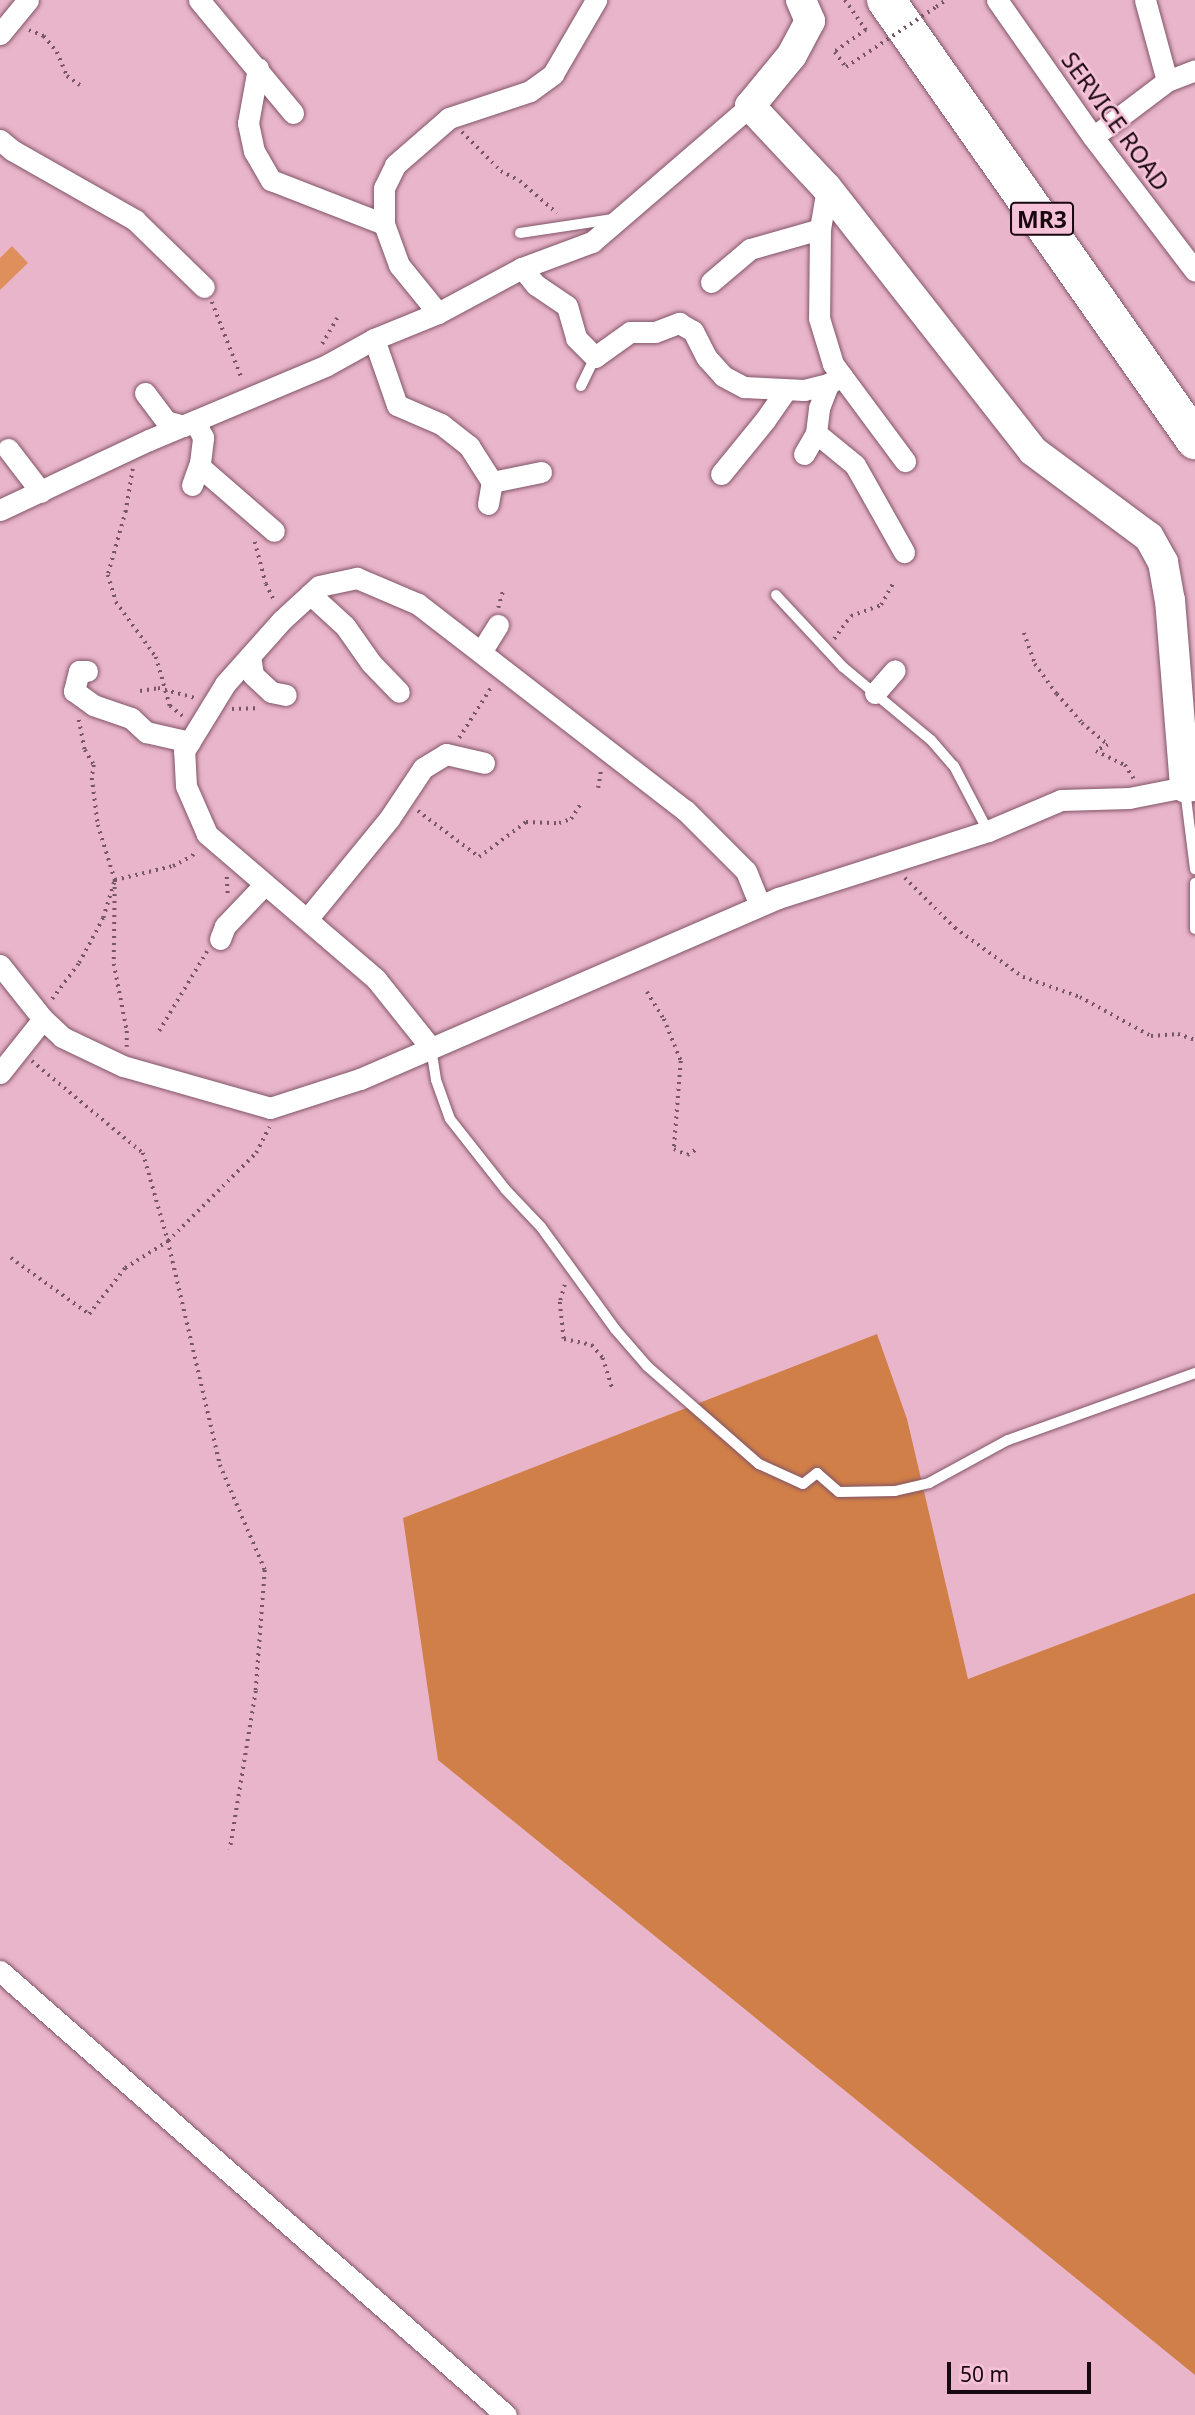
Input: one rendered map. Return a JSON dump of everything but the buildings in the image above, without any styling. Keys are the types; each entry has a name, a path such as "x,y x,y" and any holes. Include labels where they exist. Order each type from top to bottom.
{"highway":[{"name":"MR3","path":"886,0 1195,440"},
{"name":"MR3","path":"916,0 1195,398"}],"street":[{"path":"5,29 28,0"},
{"path":"199,0 293,113"},
{"path":"438,313 400,265 384,224 384,188 395,165 449,118 530,91 553,74 597,0"},
{"path":"0,510 136,446 327,366 374,339 438,313 522,268 592,242 750,106 792,55 805,11 783,0"},
{"name":"SERVICE ROAD","path":"997,0 1093,137 1195,271"},
{"path":"1145,0 1167,81"},
{"path":"258,68 248,123 254,151 271,180 384,224"},
{"path":"1093,137 1167,81 1195,70"},
{"path":"0,965 62,1037 123,1066 270,1108 360,1079 760,905 988,831 1061,800 1144,795 1190,786 1170,600 1163,562 1149,537 1033,452 827,188 750,106"},
{"path":"0,141 135,220 204,287"},
{"path":"804,454 816,433 819,408 835,380 834,364 819,318 820,229 827,188"},
{"path":"711,282 751,249 820,229"},
{"path":"522,268 536,285 567,306 578,320 576,338 595,357 631,332 655,332 679,323 693,331 707,358 723,376 744,387 785,391 835,380"},
{"path":"374,339 397,405 441,424 469,446 492,482 488,504"},
{"path":"835,380 905,461"},
{"path":"721,474 785,391"},
{"path":"145,393 166,421 188,424 203,437 195,475 224,478 268,525"},
{"path":"816,433 855,465 904,552"},
{"path":"8,449 41,492"},
{"path":"492,482 541,472"},
{"path":"431,1048 376,979 207,834 186,786 184,751 214,702 250,656 300,609 319,586 357,578 418,604 685,810 746,871 760,905"},
{"path":"300,609 345,626 371,663 399,692"},
{"path":"481,652 498,625"},
{"path":"250,656 253,675 271,692 286,695"},
{"path":"874,693 895,670"},
{"path":"87,671 79,671 74,691 93,705 131,718 146,732 194,735"},
{"path":"308,918 424,768 449,755 484,764"},
{"path":"225,929 265,884"},
{"path":"0,1073 20,1050 40,1014"},
{"path":"0,1971 506,2415"}],"lane":[{"path":"520,233 622,216"},
{"path":"581,386 595,357"},
{"path":"776,595 827,649 874,693 931,740 954,766 988,831"},
{"path":"1190,786 1195,869"},
{"path":"1195,883 1195,929"},
{"path":"431,1048 436,1080 450,1119 505,1189 541,1227 571,1270 647,1366 759,1464 803,1484 817,1473 839,1492 895,1491 929,1483 1008,1440 1195,1373"}],"path":[{"path":"845,0 866,30 835,52 846,67 946,0"},
{"path":"5,29 44,36 57,52 67,76 80,85"},
{"path":"461,114 462,132 501,172 520,181 569,224"},
{"path":"204,287 239,374 253,396"},
{"path":"136,446 126,511 108,575 116,602 156,657 170,706 194,735"},
{"path":"268,525 254,545 270,595 300,609"},
{"path":"827,649 851,616 881,605 894,583"},
{"path":"1024,633 1035,664 1057,694 1082,723 1108,746 1096,751 1125,765 1144,795"},
{"path":"449,755 503,670"},
{"path":"140,691 164,688 234,710 263,707"},
{"path":"81,696 79,717 85,750 94,765 92,778 98,825 115,880 114,964 127,1031 123,1066"},
{"path":"400,802 419,811 479,857 526,822 559,823 571,819 581,803"},
{"path":"115,880 152,873 182,861 192,856 207,834"},
{"path":"159,1031 202,957 225,929 230,854"},
{"path":"891,862 956,928 1023,977 1080,997 1151,1036 1178,1034 1195,1040"},
{"path":"40,1014 79,963 103,918 115,880"},
{"path":"647,992 664,1019 681,1061 674,1149 687,1155 697,1149"},
{"path":"20,1050 143,1153 168,1241 220,1465 265,1570 256,1691 230,1850"},
{"path":"11,1258 89,1314 125,1268 168,1241 256,1153 281,1105"},
{"path":"571,1270 560,1302 564,1339 592,1345 603,1358 612,1388"}],"shaded area":[{"path":"12,246 28,263 0,290 0,258"},
{"path":"877,1334 907,1419 968,1679 1195,1593 1195,2375 438,1760 403,1518"}]}
